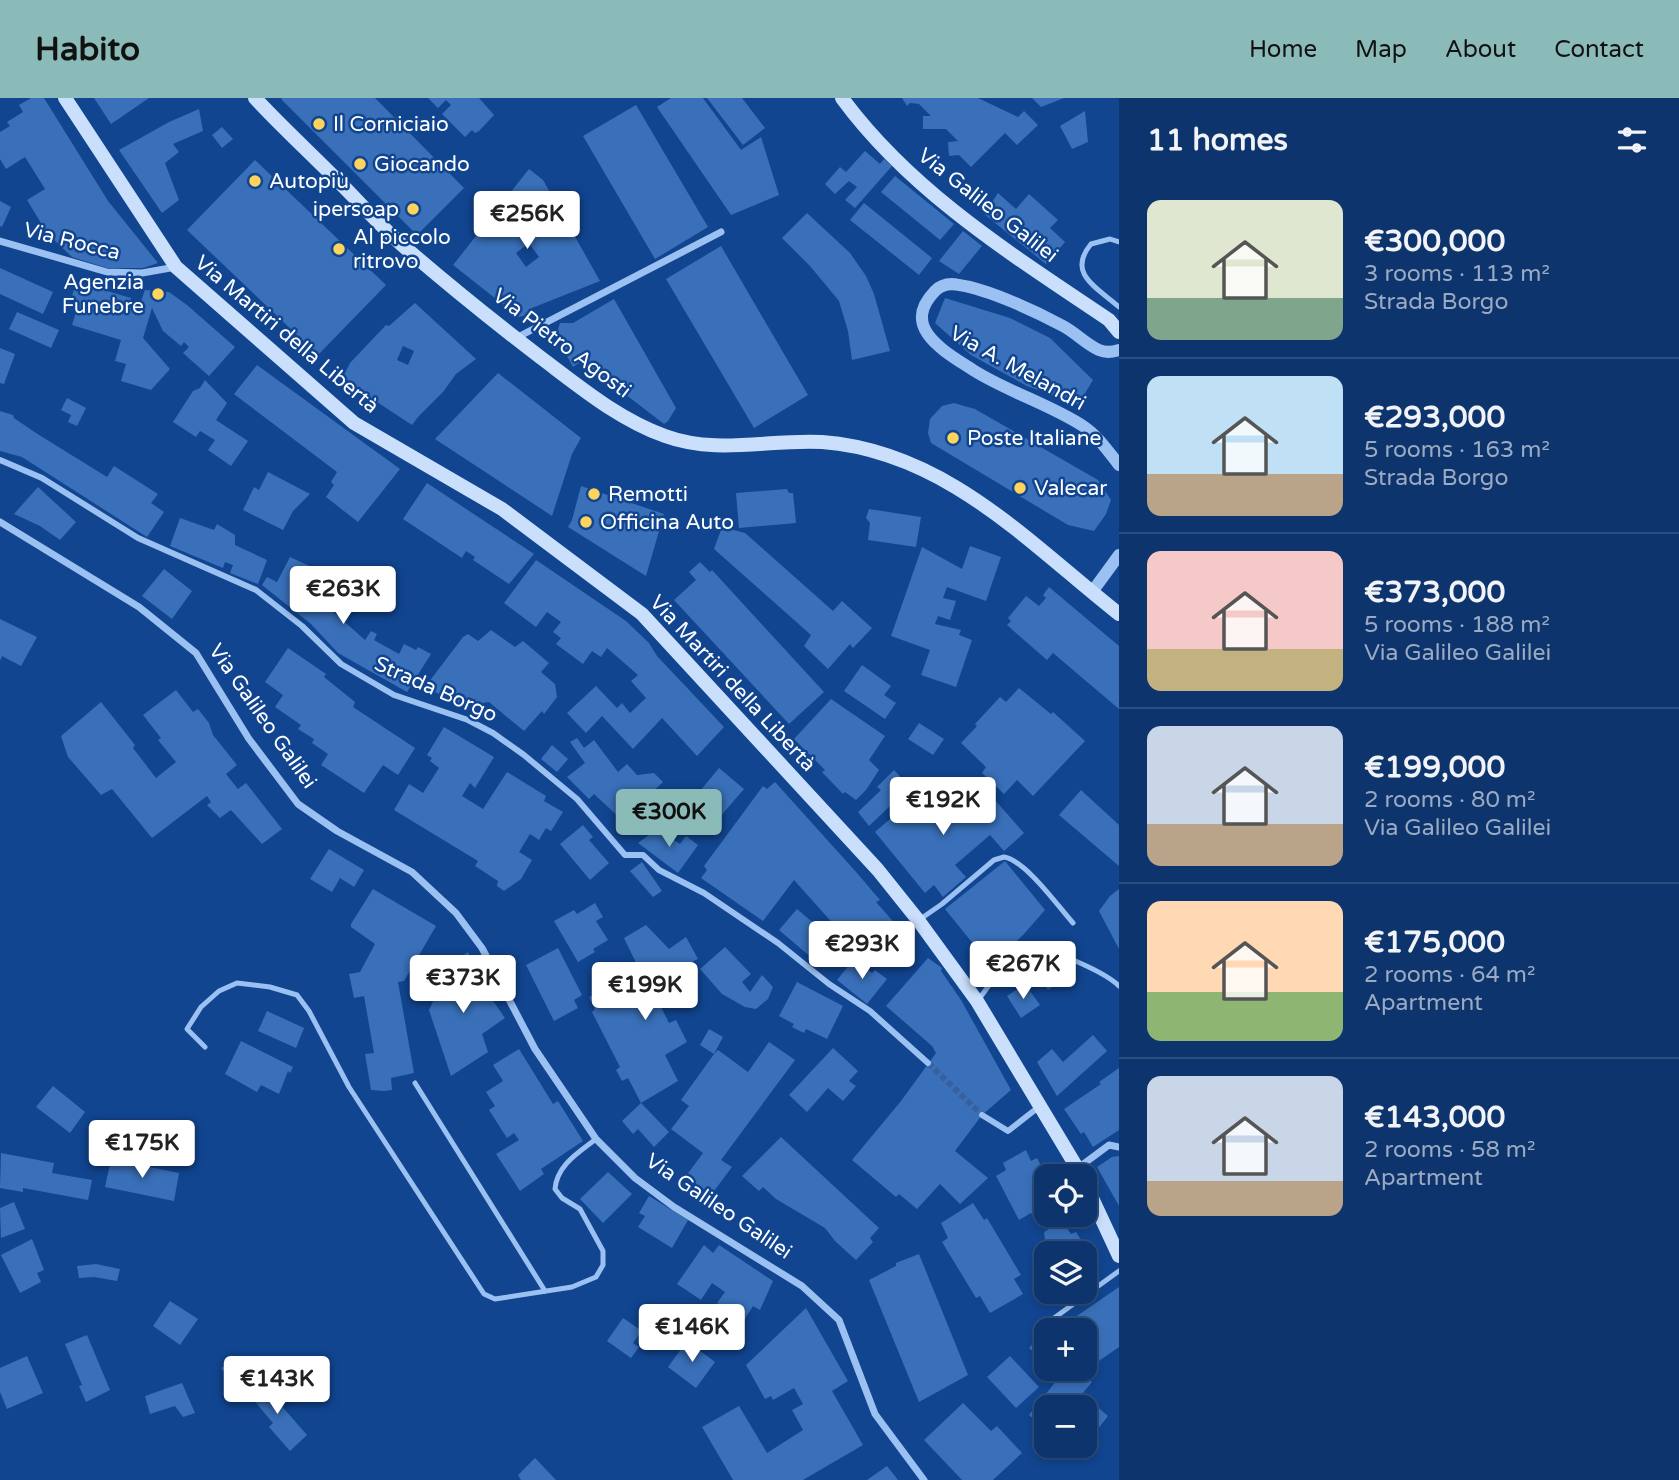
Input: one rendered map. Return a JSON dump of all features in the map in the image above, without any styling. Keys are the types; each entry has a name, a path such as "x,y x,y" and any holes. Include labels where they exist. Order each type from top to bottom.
{"main road":[{"name":"Via Martiri della Libertà","path":"65,98 176,267 354,423 502,509 642,614 878,870 918,920 977,1001 1075,1164"},
{"name":"Via Pietro Agosti","path":"256,98 400,243 515,338 631,421 667,437 698,444 731,447 822,442 859,448 896,459 926,471 1008,521 1119,614"},
{"name":"Via Galileo Galilei","path":"842,98 894,158 920,182 999,245 1109,320 1119,332"},
{"path":"1097,1209 1119,1256"}],"street":[{"path":"515,338 721,232"},
{"name":"Via Rocca","path":"0,241 107,272 142,273 176,267"},
{"name":"Via A. Melandri","path":"1119,350 1100,351 1063,326 1009,301 958,284 940,286 923,310 922,326 930,340 980,374 1083,426 1103,444 1119,465"},
{"name":"Strada Borgo","path":"0,460 42,478 138,538 256,590 302,626 341,664 394,695 468,720 502,738 578,799 625,855 643,855 659,870 704,893 778,943 829,984 870,1011 928,1063"},
{"name":"Via Galileo Galilei","path":"0,522 139,607 196,653 248,739 298,804 337,831 412,872 456,913 482,948 535,1049 596,1139 635,1178 674,1207 802,1286 839,1320 875,1414 923,1480"},
{"path":"1092,592 1119,555"},
{"path":"982,1115 1008,1131 1040,1106"},
{"path":"1089,1164 1109,1145 1119,1147"}],"lane":[{"path":"1119,242 1110,239 1091,244 1080,261 1084,277 1119,307"},
{"path":"918,920 942,904 994,860 1004,857 1015,861 1027,872 1073,923"},
{"path":"977,1001 1009,958 1023,945 1075,962 1119,986"},
{"path":"205,1047 187,1029 201,1007 219,991 237,983 270,987 297,995 309,1011 349,1087 484,1294 495,1299 572,1287 596,1278 603,1265 603,1251 580,1209 562,1198 555,1189 556,1178 562,1167 596,1139"},
{"path":"415,1083 545,1291"},
{"path":"1054,1318 1119,1271"}],"building":[{"path":"31,98 44,98 108,201 158,263 143,268 107,268 72,257 47,233 27,200 45,189 25,157 6,169 0,159 0,132 10,126 7,122 23,112 19,105"},
{"path":"94,98 149,98 111,124"},
{"path":"282,98 375,98 464,188 417,235"},
{"path":"428,98 479,98 494,115 479,131 475,133 472,130 465,137 442,114 451,105 446,100 438,108"},
{"path":"671,98 703,98 741,150 761,137 779,195 731,215 657,107"},
{"path":"707,98 742,98 765,128 743,145"},
{"path":"902,98 978,98 1018,117 1024,111 1038,125 1017,145 1005,133 971,167 959,155 949,156 948,142 958,141 946,129 923,129 923,116 931,116 919,104 910,103 907,106"},
{"path":"1032,98 1064,98 1041,107"},
{"path":"636,105 708,227 655,259 583,136"},
{"path":"199,109 203,131 173,144 179,152 165,163 179,200 162,213 119,150 169,122"},
{"path":"1085,111 1088,142 1072,149 1060,126"},
{"path":"222,127 233,139 222,148 212,135"},
{"path":"865,151 880,164 884,159 892,166 855,208 845,200 857,187 849,181 835,194 825,184 840,167 846,172"},
{"path":"255,160 386,285 318,355 187,230"},
{"path":"529,169 543,180 600,281 532,308 533,313 519,317 453,265","holes":["529,243 539,257 526,267 516,253"]},
{"path":"895,176 954,224 940,240 881,192"},
{"path":"998,193 1016,209 1029,194 1058,220 1050,228 1065,242 1046,264 984,214"},
{"path":"0,201 11,207 2,227 0,226"},
{"path":"864,203 932,258 919,275 850,220"},
{"path":"807,213 850,253 866,276 874,294 890,351 852,360 848,331 839,301 782,238"},
{"path":"963,231 982,246 959,274 939,261"},
{"path":"721,246 808,395 754,428 666,279"},
{"path":"0,268 53,292 43,314 0,294"},
{"path":"76,282 131,298 140,304 145,290 169,292 235,347 209,376 183,353 189,347 184,342 181,346 163,331 152,308 143,338 170,369 151,390 121,381 126,364 115,361 121,340 72,325 79,302 71,300"},
{"path":"945,298 1010,318 1050,338 1093,380 1078,405 1027,386 971,355 935,323"},
{"path":"614,299 676,408 664,424 582,361 573,367 556,336 560,323 573,323"},
{"path":"415,303 476,359 456,374 412,425 342,379 350,363 386,325 389,326","holes":["403,346 414,351 408,365 397,360"]},
{"path":"17,312 59,330 51,348 9,329"},
{"path":"0,348 15,354 4,384 0,383"},
{"path":"257,365 400,469 358,522 326,497 334,485 331,482 337,472 234,394"},
{"path":"498,373 581,438 572,454 552,516 435,439"},
{"path":"205,380 227,403 216,420 248,441 231,466 208,450 215,440 200,431 196,437 173,422 193,391 200,388"},
{"path":"67,398 86,408 77,426 68,422 71,415 61,410"},
{"path":"954,403 975,409 1098,480 1111,500 1106,514 1094,531 1068,525 931,443 928,433 930,419 942,406"},
{"path":"0,411 13,415 36,433 107,477 114,466 158,494 151,503 164,512 147,537 22,457 0,451"},
{"path":"268,472 310,494 293,511 283,530 243,510 254,487 259,490"},
{"path":"427,483 534,554 509,584 473,560 475,557 466,551 462,558 403,519"},
{"path":"581,486 664,514 646,576 568,527"},
{"path":"38,487 76,522 60,540 40,526 14,514"},
{"path":"787,489 789,493 793,493 796,523 739,528 736,493"},
{"path":"869,509 921,517 916,547 868,540 870,523 866,518"},
{"path":"180,518 214,530 217,524 235,535 235,545 267,560 258,584 230,573 233,565 225,562 223,568 170,546"},
{"path":"722,527 745,533 833,611 842,601 872,628 853,648 850,644 828,669 804,646 811,635 714,549"},
{"path":"970,546 1001,557 986,601 947,587 943,598 956,601 950,620 938,616 935,624 961,630 959,635 972,640 956,687 921,675 930,650 891,636 922,547 962,569"},
{"path":"290,557 333,577 327,588 337,594 329,608 365,640 371,631 377,634 374,640 399,654 404,644 431,654 407,692 338,653 311,624 262,585 267,577 277,582"},
{"path":"536,560 626,621 724,727 697,756 662,718 633,749 602,716 586,733 567,713 596,686 617,708 622,703 630,713 646,698 631,681 638,675 607,648 601,657 592,651 583,664 556,644 561,638 553,632 561,622 547,612 536,627 504,603"},
{"path":"700,562 710,572 712,570 824,692 789,724 674,600 696,580 689,572"},
{"path":"164,569 192,591 172,619 142,596"},
{"path":"1049,587 1119,646 1119,709 1053,653 1047,660 1007,625 1011,621 1008,618 1026,596 1039,606 1046,598 1043,595"},
{"path":"0,619 37,637 21,666 2,656 0,661"},
{"path":"491,630 515,647 523,641 549,663 541,672 555,684 557,697 544,714 542,711 524,731 489,702 463,706 425,687 463,637 468,634 478,641"},
{"path":"288,648 326,674 324,677 355,702 353,707 415,748 398,775 383,765 364,793 321,765 328,754 312,743 314,739 298,729 301,725 275,707 283,695 265,682"},
{"path":"862,665 891,686 884,695 896,703 885,719 844,691"},
{"path":"1019,688 1051,714 1053,712 1085,741 1033,796 1017,780 1004,794 982,773 986,767 961,743 1000,697 1006,702"},
{"path":"176,690 193,712 198,709 209,723 213,735 237,765 226,774 238,789 246,783 282,829 262,844 231,810 220,818 207,805 211,802 207,796 152,838 112,789 101,795 68,757 61,736 101,702 135,745 133,748 156,778 176,762 143,715"},
{"path":"831,699 885,736 869,760 879,770 856,800 845,792 843,794 822,772 825,770 794,739"},
{"path":"919,723 944,739 933,755 908,739"},
{"path":"444,727 494,757 475,788 470,783 462,796 483,809 507,772 546,796 544,801 563,812 551,831 546,828 539,840 530,834 519,852 532,860 521,879 504,891 497,886 498,881 475,866 478,861 394,810 409,784 423,793 439,768 427,755"},
{"path":"577,738 584,748 594,740 618,772 627,764 637,775 654,773 663,782 622,820 594,794 589,799 567,777 585,763 570,742"},
{"path":"552,745 568,759 557,772 541,759"},
{"path":"719,768 744,789 719,818 695,797"},
{"path":"894,770 910,787 869,826 858,812 881,790 877,787"},
{"path":"775,782 880,900 876,902 907,937 876,965 844,936 794,880 763,921 701,878 707,870 704,866 763,786 767,789"},
{"path":"936,783 969,821 994,799 1024,833 1004,851 990,835 955,865 966,877 943,897 934,885 925,893 875,832"},
{"path":"1081,790 1119,825 1119,866 1059,815"},
{"path":"583,825 593,837 589,840 609,863 590,880 560,844"},
{"path":"657,829 680,844 686,836 698,845 678,873 638,843"},
{"path":"329,849 364,870 354,887 340,878 332,892 310,879"},
{"path":"1005,861 1045,910 991,966 945,909"},
{"path":"642,862 662,891 653,897 630,871"},
{"path":"373,889 436,926 404,981 398,982 414,1073 391,1078 392,1090 384,1091 371,1090 365,1054 374,1053 364,996 354,998 349,974 360,972 375,944 351,927"},
{"path":"1119,889 1119,949 1099,911"},
{"path":"595,903 603,917 596,921 608,940 578,962 554,921 574,910 577,914"},
{"path":"797,909 838,944 820,965 779,930"},
{"path":"646,925 669,949 686,937 698,959 687,964 694,978 676,987 681,997 661,1007 669,1023 676,1020 687,1042 665,1055 678,1081 641,1103 628,1078 622,1081 616,1070 620,1067 592,1012 595,1009 589,997 640,971 624,938"},
{"path":"725,947 751,974 742,982 750,992 762,975 773,987 768,999 756,1009 745,1007 722,994 700,969"},
{"path":"558,948 582,995 574,1000 578,1008 554,1021 526,965"},
{"path":"468,952 483,994 487,992 505,1018 482,1034 488,1052 451,1076 429,1010 451,964"},
{"path":"1026,953 1044,965 1056,984 1048,990 1037,974 1020,962"},
{"path":"928,958 942,968 941,971 961,1000 1011,1090 982,1115 955,1151 988,1178 960,1204 940,1184 917,1209 899,1194 896,1197 852,1160 901,1101 936,1053 932,1046 886,1006"},
{"path":"854,959 872,973 875,970 887,979 867,1004 837,980"},
{"path":"797,982 843,1006 827,1039 806,1029 804,1033 779,1016"},
{"path":"1025,984 1040,1005 1021,1018 1007,996"},
{"path":"267,1011 304,1028 296,1048 258,1031"},
{"path":"709,1029 723,1037 714,1054 700,1045"},
{"path":"1093,1035 1107,1051 1057,1096 1037,1062 1052,1049 1063,1062"},
{"path":"241,1041 293,1067 290,1073 288,1071 279,1094 261,1085 257,1092 225,1074"},
{"path":"769,1042 795,1060 721,1160 732,1167 711,1195 686,1176 703,1153 671,1129 689,1106 681,1100 718,1050 748,1072"},
{"path":"833,1048 858,1071 849,1081 856,1086 843,1101 828,1088 807,1112 789,1095"},
{"path":"519,1049 553,1104 558,1101 583,1141 541,1169 544,1174 520,1191 496,1154 519,1140 514,1133 507,1138 489,1110 495,1106 486,1092 503,1081 493,1065"},
{"path":"1119,1068 1119,1130 1093,1147 1064,1109"},
{"path":"53,1086 85,1112 70,1133 36,1107"},
{"path":"641,1103 669,1132 654,1147 638,1129 633,1134 622,1121"},
{"path":"781,1137 879,1228 870,1238 873,1242 856,1260 825,1228 776,1199 763,1187 759,1191 742,1176"},
{"path":"1026,1150 1031,1161 1037,1158 1040,1164 1034,1164 1034,1218 1031,1213 1019,1220 996,1176 1006,1170 1003,1163"},
{"path":"1,1153 54,1163 52,1173 92,1180 88,1200 23,1188 23,1192 0,1188"},
{"path":"1119,1156 1119,1206 1097,1167 1112,1157"},
{"path":"111,1159 179,1173 174,1201 105,1187"},
{"path":"608,1172 632,1194 603,1223 580,1199"},
{"path":"649,1196 688,1220 672,1248 638,1227 645,1216 639,1213"},
{"path":"14,1202 25,1229 1,1238 0,1208"},
{"path":"973,1203 984,1220 987,1218 1021,1275 1014,1279 1023,1294 990,1313 980,1296 976,1298 942,1242 948,1238 941,1223"},
{"path":"1052,1227 1066,1227 1071,1234 1076,1232 1082,1241 1042,1241 1045,1239 1044,1232"},
{"path":"32,1239 44,1270 37,1273 41,1282 20,1293 1,1255"},
{"path":"704,1245 713,1253 719,1245 773,1281 760,1310 753,1306 735,1335 711,1320 721,1305 717,1303 725,1292 712,1283 701,1300 677,1284"},
{"path":"919,1254 968,1375 919,1402 869,1280 896,1266 896,1263"},
{"path":"96,1264 120,1269 117,1281 94,1277 79,1278 77,1266"},
{"path":"1119,1287 1119,1347 1097,1362 1097,1318 1074,1318"},
{"path":"170,1301 198,1319 180,1345 153,1326"},
{"path":"806,1308 848,1381 832,1391 863,1445 803,1480 733,1480 702,1427 739,1406 767,1453 803,1430 792,1410 803,1404 794,1388 773,1400 771,1396 765,1399 746,1365"},
{"path":"623,1318 642,1331 633,1343 639,1347 631,1358 607,1341"},
{"path":"87,1335 110,1390 86,1402 65,1344"},
{"path":"687,1341 715,1362 696,1388 668,1367"},
{"path":"27,1356 43,1393 7,1409 0,1392 0,1368"},
{"path":"1010,1356 1039,1387 1016,1408 987,1377"},
{"path":"233,1360 247,1378 235,1386 221,1368"},
{"path":"258,1379 307,1435 290,1451 269,1427 273,1423 245,1390"},
{"path":"1056,1381 1092,1382 1083,1395 1045,1395"},
{"path":"182,1383 195,1413 183,1417 175,1406 150,1414 145,1396"},
{"path":"963,1403 991,1431 997,1426 1022,1453 993,1480 962,1480 924,1440"},
{"path":"1097,1407 1108,1416 1097,1430"},
{"path":"535,1458 556,1480 521,1480 518,1475"},
{"path":"887,1466 898,1480 867,1480"}],"tunnel":[{"path":"928,1063 982,1115"}],"place":[{"name":"Il Corniciaio","path":"319,124"},
{"name":"Giocando","path":"360,164"},
{"name":"Autopiù","path":"255,181"},
{"name":"ipersoap","path":"413,209"},
{"name":"Al piccolo ritrovo","path":"339,249"},
{"name":"Agenzia Funebre","path":"158,294"},
{"name":"Poste Italiane","path":"953,438"},
{"name":"Valecar","path":"1020,488"},
{"name":"Remotti","path":"594,494"},
{"name":"Officina Auto","path":"586,522"}]}
